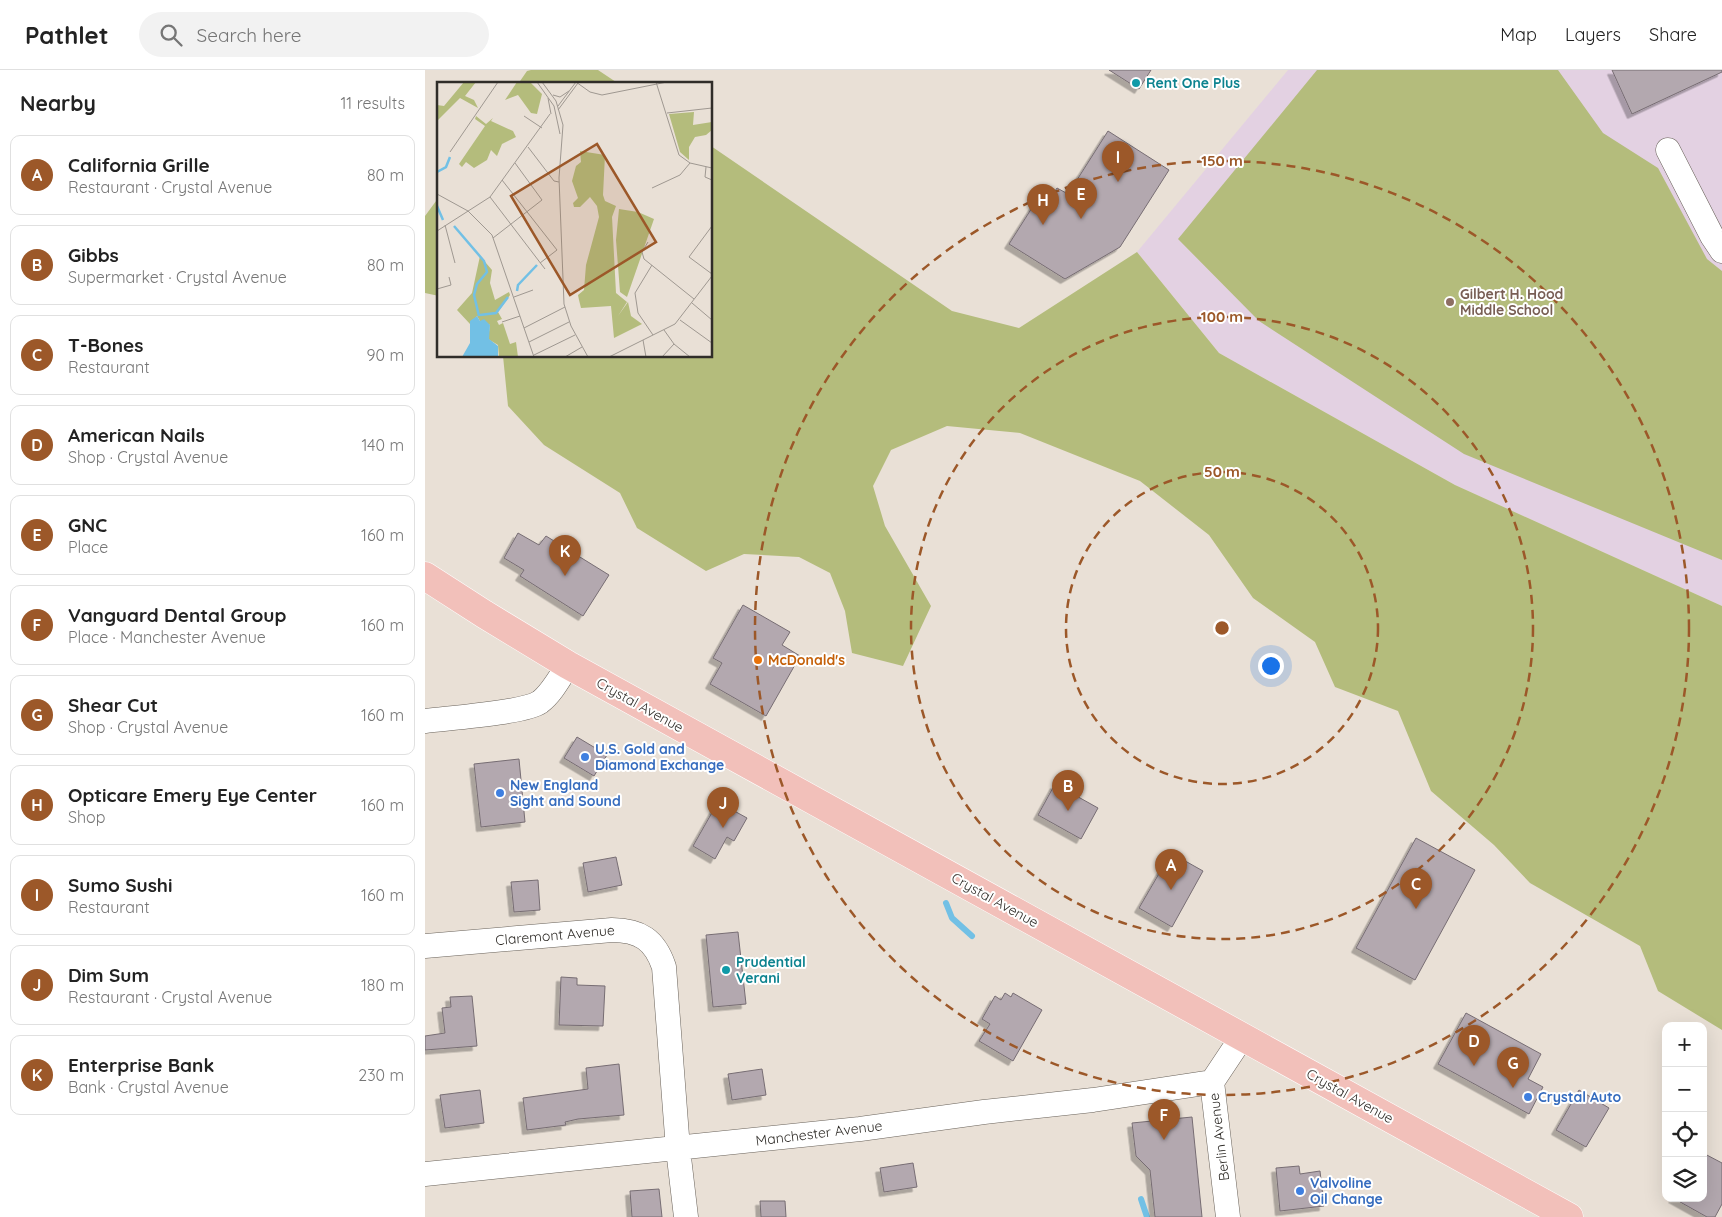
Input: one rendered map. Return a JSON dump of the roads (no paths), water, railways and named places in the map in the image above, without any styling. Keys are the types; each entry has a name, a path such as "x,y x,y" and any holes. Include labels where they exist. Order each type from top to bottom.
{"main road":[{"name":"Crystal Avenue","path":"425,576 499,624 568,665 1569,1217"}],"street":[{"path":"1667,150 1722,251"},
{"path":"425,721 523,708 539,703 549,693 568,665"},
{"name":"Claremont Avenue","path":"425,946 612,930 636,932 647,939 661,957 664,967 678,1149 686,1217"},
{"name":"Berlin Avenue","path":"1228,1217 1212,1082 1242,1036"},
{"name":"Manchester Avenue","path":"425,1174 860,1129 1093,1100 1212,1082"}],"waterway":[{"path":"946,903 952,918 972,936"},
{"path":"1141,1199 1147,1217"}],"place":[{"name":"Rent One Plus","path":"1136,83"},
{"name":"Sumo Sushi","path":"1118,182"},
{"name":"GNC","path":"1081,219"},
{"name":"Opticare Emery Eye Center","path":"1043,225"},
{"name":"Gilbert H. Hood Middle School","path":"1450,302"},
{"name":"Enterprise Bank","path":"565,576"},
{"name":"McDonald's","path":"758,660"},
{"name":"U.S. Gold and Diamond Exchange","path":"585,757"},
{"name":"New England Sight and Sound","path":"500,793"},
{"name":"Gibbs","path":"1068,811"},
{"name":"Dim Sum","path":"723,828"},
{"name":"California Grille","path":"1171,890"},
{"name":"T-Bones","path":"1416,909"},
{"name":"Prudential Verani","path":"726,970"},
{"name":"American Nails","path":"1474,1066"},
{"name":"Shear Cut","path":"1513,1088"},
{"name":"Crystal Auto","path":"1528,1097"},
{"name":"Vanguard Dental Group","path":"1164,1140"},
{"name":"Valvoline Oil Change","path":"1300,1191"}]}
